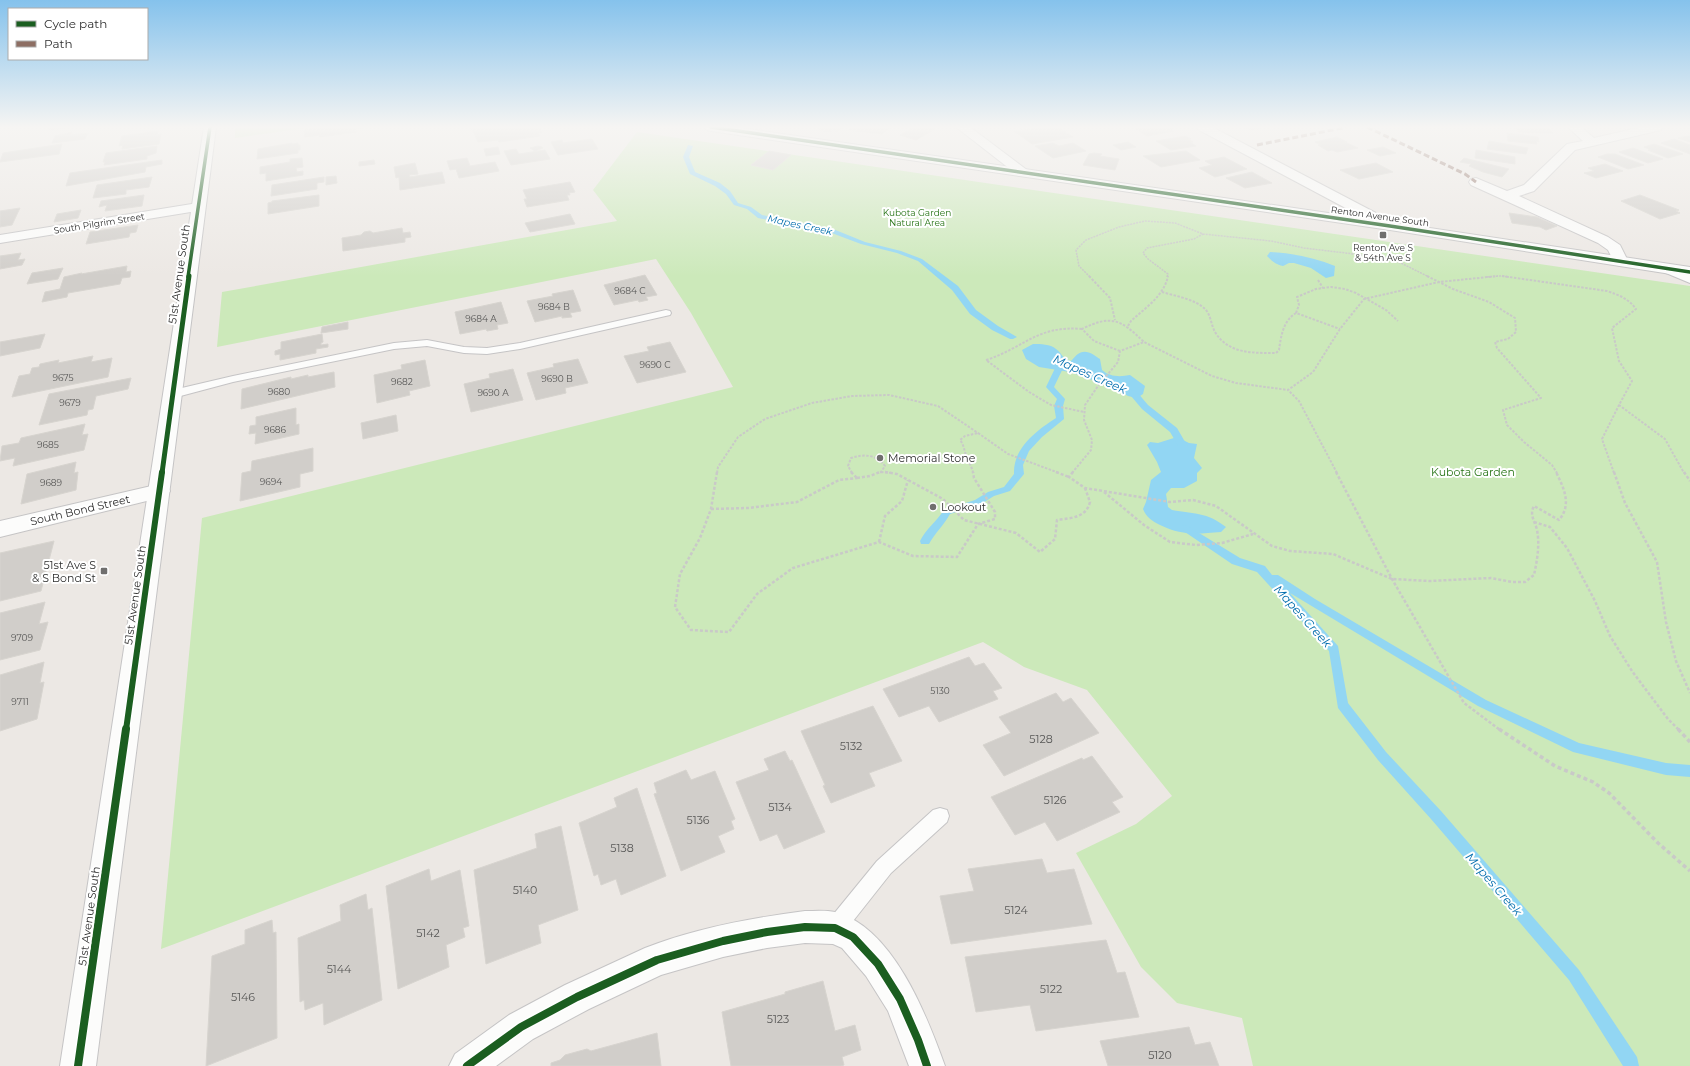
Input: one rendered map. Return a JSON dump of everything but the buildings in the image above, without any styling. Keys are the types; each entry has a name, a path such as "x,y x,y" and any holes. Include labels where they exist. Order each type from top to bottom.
{"street":[{"name":"51st Avenue South","path":"78,1066 160,491 203,177"},
{"name":"Renton Avenue South","path":"1050,177 1390,226 1690,272"},
{"path":"1297,177 1390,226"},
{"path":"1507,196 1529,188 1540,177"},
{"path":"1476,182 1603,240 1615,248 1620,261"},
{"name":"South Pilgrim Street","path":"0,239 198,207"},
{"path":"1671,270 1690,278"},
{"name":"South Bond Street","path":"0,529 160,491"},
{"path":"467,1066 521,1027 577,996 657,960 723,941 767,932 805,927 835,928 853,937 878,964 900,999 918,1040 927,1066"}],"lane":[{"path":"173,394 394,346 427,343 464,350 487,351 520,346 666,313"},
{"path":"835,928 884,867 940,816"}],"path":[{"path":"979,433 965,436 960,440 966,457 972,466 974,478 996,512 995,519 978,524 957,557 913,556 879,542 793,568 757,594 729,632 691,630 675,607 680,574 700,538 711,509 718,467 738,437 765,419 812,403 852,396 889,395 938,406 979,433 1008,454 1040,467 1069,476 1085,488 1170,502 1193,500 1216,506 1252,534 1272,546 1290,551 1333,554 1392,579 1429,580 1491,578 1512,582 1525,582 1534,575 1538,557 1537,531 1531,515 1532,510 1534,506 1541,508 1559,520 1564,514 1567,498 1552,465 1524,442 1507,425 1503,410 1541,398 1497,348 1496,342 1508,339 1516,332 1515,318 1489,302 1464,294 1401,263 1379,257 1304,248 1271,241 1203,234 1175,223 1145,221 1119,227 1086,240 1076,250 1079,266 1110,298 1115,320"},
{"path":"1128,326 1131,321 1162,292 1168,280 1168,274 1162,268 1146,258 1143,253 1148,248 1194,239 1203,234"},
{"path":"1288,390 1312,372 1340,329 1364,299 1439,282 1500,276 1607,291 1632,302 1636,309 1612,328 1619,361 1632,381 1602,439 1625,503 1657,562 1666,622 1676,661 1690,693"},
{"path":"1318,280 1323,288"},
{"path":"1162,292 1192,302 1205,310 1218,338 1227,346 1246,352 1276,353 1279,350 1284,327 1291,315 1296,313 1299,305 1297,297 1311,290 1336,288 1352,291 1364,299 1394,314 1398,320"},
{"path":"1296,313 1340,329"},
{"path":"1084,412 1050,406 986,360 1000,356 1048,331 1068,328 1082,329 1093,323 1115,320 1128,326 1144,342 1212,376 1236,383 1288,390 1299,401 1392,579 1464,703 1510,738 1555,766 1593,782 1609,793 1658,843 1690,871"},
{"path":"1082,329 1088,338 1103,346 1120,351 1144,342"},
{"path":"1069,476 1091,450 1092,440 1084,420 1086,404 1098,386 1118,362 1120,351"},
{"path":"1619,405 1665,439 1685,475 1690,481"},
{"path":"857,478 852,474 848,466 851,458 861,455 874,456 882,460 885,466 882,472"},
{"path":"711,509 748,508 797,502 839,480 870,476 882,472 897,474 942,499 964,520 1016,534 1040,552 1055,539 1057,520 1082,515 1087,511 1090,502 1085,488"},
{"path":"879,542 885,516 902,501 908,480"},
{"path":"1103,491 1144,525 1170,542 1196,545 1222,543 1252,534"},
{"path":"1534,522 1550,527 1567,548 1595,601 1610,636 1632,671 1668,719 1690,742"}],"green space":[{"name":"Kubota Garden","path":"603,177 943,177 1690,286 1690,1066 1253,1066 1242,1018 1177,1003 1141,967 1076,853 1136,824 1172,796 1087,690 1024,667 983,642 161,949 202,518 733,387 691,313 656,259 217,347 222,292 617,221 593,190"}],"water":[{"path":"1270,252 1303,256 1335,266 1334,276 1326,278 1311,268 1294,263 1289,263 1283,266 1280,265 1267,256"},
{"path":"1033,344 1042,344 1054,347 1065,359 1071,361 1081,352 1090,353 1100,359 1102,370 1108,374 1115,376 1130,375 1145,386 1143,394 1137,398 1128,396 1112,387 1070,372 1039,367 1026,359 1022,350"},
{"path":"1177,437 1189,443 1197,444 1194,458 1202,468 1197,473 1197,481 1184,488 1171,488 1166,494 1168,507 1172,510 1200,514 1213,519 1226,527 1221,532 1197,534 1183,533 1168,529 1154,522 1144,512 1143,509 1151,480 1161,472 1147,445 1150,442 1158,443"}],"waterway":[{"name":"Mapes Creek","path":"700,177 723,188 736,204 749,208 760,217 831,230 863,243 899,252 920,260 955,288 973,312 995,328 1013,337"},
{"path":"925,541 929,533 939,525 947,512 978,502 991,494 1007,489 1019,474 1021,457 1026,449 1039,435 1060,419 1059,406 1061,399 1050,387 1062,362"},
{"name":"Mapes Creek","path":"1126,391 1134,394 1145,407 1174,430 1183,447"},
{"name":"Mapes Creek","path":"1186,528 1236,561 1261,569 1334,649 1342,705 1382,756 1436,815 1574,975 1631,1063 1631,1066"},
{"path":"1274,578 1311,602 1482,703 1577,748 1666,769 1690,771"}],"marked path":[{"path":"1469,177 1476,182"}],"cycle path":[{"path":"78,1066 203,177"},
{"path":"1052,177 1690,272"},
{"path":"467,1066 521,1027 577,997 657,960 723,941 767,932 805,927 835,928 853,937 878,964 900,999 918,1040 927,1066"}],"place":[{"name":"Renton Ave S & 54th Ave S","path":"1383,235"},
{"name":"Memorial Stone","path":"880,458"},
{"name":"Lookout","path":"933,507"},
{"name":"51st Ave S & S Bond St","path":"104,571"}],"park label":[{"name":"Kubota Garden Natural Area","path":"917,218"}]}
